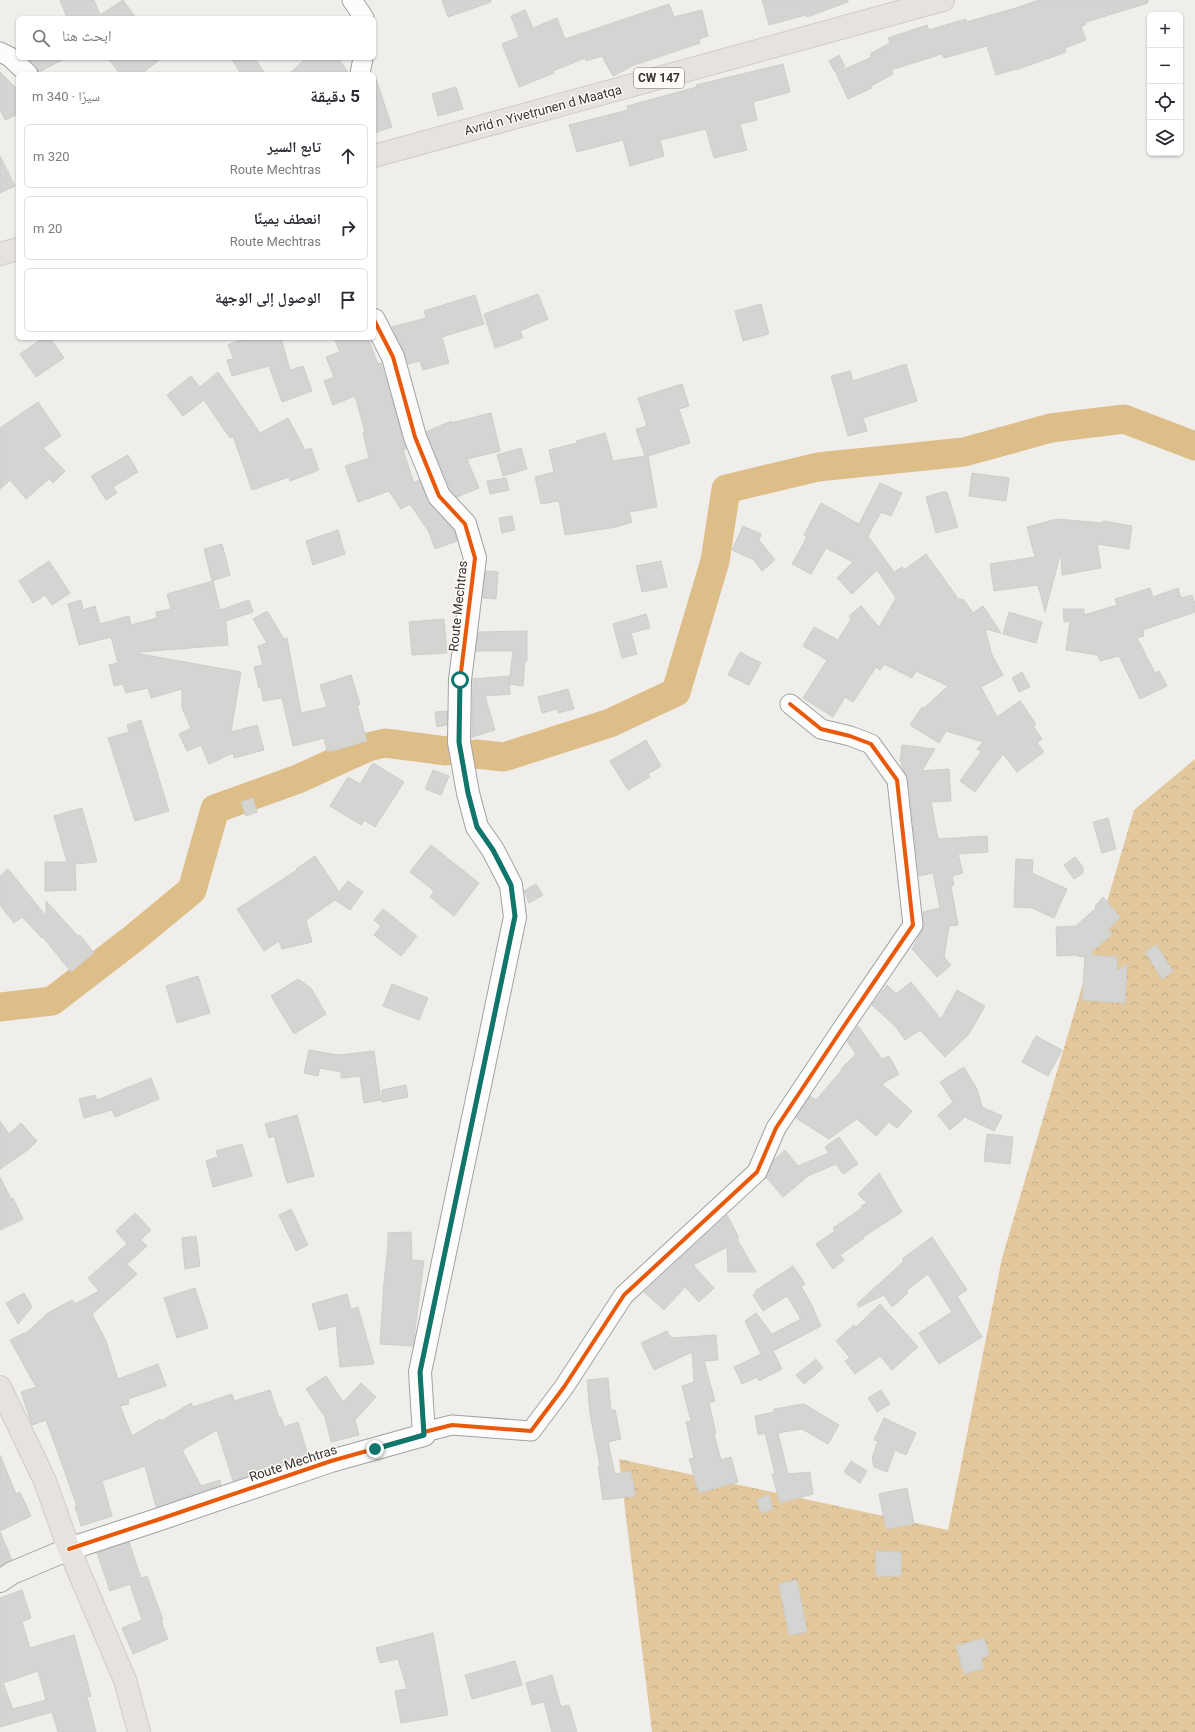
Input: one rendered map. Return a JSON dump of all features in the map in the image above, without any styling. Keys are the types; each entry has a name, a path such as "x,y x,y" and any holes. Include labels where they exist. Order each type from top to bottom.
{"main road":[{"name":"Avrid n Yivetṛunen d Maatqa","path":"376,155 943,0"},
{"path":"0,254 16,250"},
{"path":"0,1388 45,1480 69,1549 125,1680 138,1732"},
{"path":"0,1581 12,1573 69,1549"}],"street":[{"path":"352,0 363,16"},
{"path":"0,52 10,57 26,72"},
{"path":"360,72 363,60"},
{"name":"Route Mechtras","path":"69,1549 331,1461 424,1435 420,1372 515,916 511,885 493,850 477,827 468,793 459,742 460,680 475,558 465,524 439,496 415,437 393,357 376,324"},
{"path":"424,1432 452,1424 531,1431 564,1387 624,1295 757,1172 776,1128 913,925 896,780 871,744 850,736 821,728 790,704"}],"green space":[{"path":"1195,759 1195,1732 652,1732 619,1459 948,1530 1002,1258 1134,810"}],"building":[{"path":"60,0 94,0 100,15 123,0 135,16 66,16"},
{"path":"442,0 491,0 491,2 448,17"},
{"path":"762,0 848,0 848,2 807,17 806,15 769,25"},
{"path":"1039,0 1148,0 1148,3 1086,22 1086,24 1081,27 1086,40 1065,48 1066,52 1016,70 996,75 987,46 944,58 942,54 891,70 893,74 871,86 872,88 848,99 836,73 872,57 870,54 890,43 888,38 927,25 929,30 966,19 966,22"},
{"path":"669,4 674,17 702,10 708,36 699,39 700,43 632,66 613,76 602,56 586,61 585,58 553,71 554,73 519,87 502,44 519,37 511,16 525,10 533,28 557,18 565,39"},
{"path":"839,55 845,67 835,72 829,61"},
{"path":"29,60 62,60 39,72 36,66"},
{"path":"110,60 159,60 144,72 118,72"},
{"path":"232,60 256,60 264,72 240,72"},
{"path":"304,60 339,60 348,72 291,72"},
{"path":"783,64 790,92 753,102 757,120 740,124 747,150 714,158 706,129 660,140 664,156 630,166 623,140 577,152 569,125 628,110 627,106 697,87 696,85"},
{"path":"0,72 16,88 16,115 5,120 0,109"},
{"path":"376,79 392,127 376,132"},
{"path":"456,87 463,109 438,116 432,94"},
{"path":"0,156 15,186 0,193"},
{"path":"538,294 548,319 520,331 523,338 495,348 484,314"},
{"path":"475,295 484,324 442,337 449,363 423,370 420,361 408,364 404,351 392,327 426,318 424,311"},
{"path":"761,304 769,334 743,341 735,311"},
{"path":"40,340 51,340 64,358 36,377 20,354"},
{"path":"240,340 282,340 290,370 303,366 312,391 282,402 269,366 232,376 227,360 234,359 228,345"},
{"path":"335,340 369,340 378,364 381,363 406,449 403,450 414,483 419,480 428,501 453,529 457,541 435,549 429,532 410,504 401,509 389,491 358,502 345,466 369,458 363,433 365,432 355,396 333,405 324,381 334,377 326,357 340,352"},
{"path":"906,364 917,401 863,418 867,431 848,436 831,376 850,371 853,381"},
{"path":"218,372 260,433 288,418 305,450 311,448 319,470 290,481 289,477 252,490 233,436 230,438 204,400 183,416 167,395 191,376 200,387"},
{"path":"682,384 689,406 679,409 690,443 648,456 657,507 629,512 632,522 616,527 565,535 559,501 541,504 535,477 554,472 549,450 577,443 576,441 605,433 613,461 645,456 636,429 647,426 638,398"},
{"path":"38,402 61,436 43,448 65,471 53,483 49,479 26,499 10,480 0,489 0,428"},
{"path":"491,413 500,451 467,459 479,488 457,497 450,489 426,432 451,421 451,423"},
{"path":"521,448 527,469 503,476 497,455"},
{"path":"128,455 138,472 113,487 117,493 106,500 91,476"},
{"path":"972,473 1009,478 1006,501 969,496"},
{"path":"506,478 509,490 490,494 487,481"},
{"path":"880,483 902,493 891,516 881,512 868,536 894,572 902,567 904,570 926,554 957,597 953,597 964,600 973,613 983,606 1001,633 985,629 992,655 1003,675 981,687 997,717 1020,701 1036,724 1033,726 1042,739 1037,743 1044,752 1017,772 1003,754 975,792 960,781 981,752 977,749 983,742 946,731 939,743 910,725 922,707 924,708 948,686 916,671 912,678 884,664 880,670 876,667 853,702 845,697 833,717 803,698 827,660 803,646 814,627 838,640 851,619 849,616 861,606 879,627 896,598 877,570 852,594 837,578 853,562 826,548 811,574 792,564 807,537 804,535 821,503 859,524"},
{"path":"947,492 958,527 936,533 926,497"},
{"path":"512,516 515,530 502,533 499,518"},
{"path":"1057,519 1103,523 1103,521 1132,526 1129,549 1097,544 1101,568 1062,575 1061,552 1045,612 1038,585 994,591 990,564 1035,557 1027,527"},
{"path":"743,526 761,534 759,540 775,560 762,571 754,560 732,550"},
{"path":"338,530 345,554 313,565 306,541"},
{"path":"222,544 230,575 212,581 204,549"},
{"path":"49,561 70,593 52,605 45,595 33,603 19,581"},
{"path":"661,561 667,587 642,592 636,566"},
{"path":"486,571 498,572 496,599 483,598"},
{"path":"213,581 220,610 249,600 253,612 226,621 228,645 140,652 140,654 241,672 231,732 257,725 264,750 234,758 233,753 209,764 201,745 187,751 179,734 191,728 182,708 182,689 151,698 148,688 126,693 123,684 114,686 109,665 118,663 111,637 79,645 68,604 81,600 83,610 95,606 100,624 129,616 131,625 157,618 156,612 171,609 167,594"},
{"path":"1150,588 1153,597 1178,588 1181,598 1192,595 1195,604 1195,612 1143,630 1144,636 1137,638 1155,673 1159,671 1167,686 1140,699 1119,656 1100,661 1098,655 1066,650 1070,621 1064,622 1063,609 1084,609 1084,615 1117,605 1115,599"},
{"path":"267,611 284,639 287,638 301,713 327,707 320,685 351,675 360,704 357,705 367,741 333,751 327,751 324,738 293,746 282,698 263,701 261,688 259,688 254,667 263,665 258,646 267,643 253,619"},
{"path":"1009,612 1042,622 1036,643 1003,634"},
{"path":"646,614 650,628 631,633 637,654 622,658 613,624"},
{"path":"444,619 447,653 412,655 409,622"},
{"path":"527,631 527,661 525,661 523,686 509,684 513,651 476,651 478,632"},
{"path":"740,652 761,663 749,685 728,675"},
{"path":"1022,672 1030,687 1019,692 1012,678"},
{"path":"509,676 510,694 485,696 495,730 472,737 473,679"},
{"path":"568,689 574,709 558,713 557,709 542,713 538,697"},
{"path":"447,711 447,725 437,727 435,712"},
{"path":"141,720 169,811 135,821 108,738 129,732 127,725"},
{"path":"646,740 661,766 648,774 650,777 628,790 610,761"},
{"path":"902,745 935,749 922,771 949,769 951,801 931,802 938,839 987,836 988,852 958,854 963,873 952,876 954,885 951,886 958,925 949,926 944,957 951,965 937,977 912,949 922,931 924,924 923,912 940,908 933,873 919,876 908,779 900,761"},
{"path":"373,763 404,782 375,827 364,820 361,825 330,806 348,777 360,784"},
{"path":"433,770 449,776 441,795 425,789"},
{"path":"253,798 257,812 246,816 241,802"},
{"path":"82,808 97,862 75,864 76,890 45,891 45,862 67,862 54,816"},
{"path":"1108,818 1116,849 1102,853 1093,822"},
{"path":"431,845 479,883 454,916 430,897 434,891 410,872"},
{"path":"315,856 339,892 348,881 363,892 350,910 335,900 306,920 312,942 282,949 279,941 264,951 237,909 297,870 296,869"},
{"path":"1075,857 1083,867 1083,873 1074,879 1064,865"},
{"path":"1016,859 1033,860 1032,873 1067,889 1054,918 1032,908 1014,907"},
{"path":"8,869 46,916 46,901 78,936 80,935 94,953 71,972 43,937 42,938 22,917 14,923 0,905 0,876"},
{"path":"536,884 543,895 529,903 524,891"},
{"path":"1103,897 1120,917 1108,930 1112,934 1089,955 1117,957 1117,971 1127,964 1125,1003 1082,1000 1085,957 1077,955 1057,956 1056,927 1076,926 1096,908 1095,906"},
{"path":"383,909 417,936 401,956 374,935 381,926 374,920"},
{"path":"1156,945 1173,971 1162,979 1145,952"},
{"path":"198,976 210,1013 177,1023 166,986"},
{"path":"298,979 311,988 326,1014 294,1034 271,996"},
{"path":"911,982 941,1019 957,990 985,1006 969,1034 945,1057 920,1030 905,1040 896,1027 872,1005 887,985 896,994"},
{"path":"392,984 428,998 419,1020 383,1006"},
{"path":"858,1026 882,1059 889,1056 899,1074 882,1084 912,1111 897,1128 889,1122 876,1136 857,1119 829,1139 796,1118 810,1096 816,1100 842,1070 841,1069 856,1054 847,1041"},
{"path":"1036,1036 1062,1050 1048,1076 1022,1062"},
{"path":"309,1050 338,1055 374,1051 381,1100 364,1103 360,1076 341,1078 341,1072 320,1068 318,1076 304,1073"},
{"path":"964,1067 977,1089 982,1107 1002,1116 994,1131 965,1117 950,1130 938,1115 953,1102 940,1082"},
{"path":"151,1078 159,1099 115,1117 112,1110 84,1118 79,1099 95,1095 97,1100"},
{"path":"406,1085 408,1097 382,1102 382,1090"},
{"path":"297,1115 314,1176 287,1183 274,1136 269,1138 265,1124"},
{"path":"0,1121 9,1134 21,1123 37,1141 28,1150 0,1169"},
{"path":"987,1134 1013,1137 1010,1164 984,1161"},
{"path":"839,1137 858,1164 843,1174 836,1164 808,1176 783,1197 766,1177 774,1160 785,1150 798,1166 829,1153 825,1147"},
{"path":"242,1144 252,1176 213,1187 206,1161 218,1157 216,1151"},
{"path":"879,1173 902,1212 863,1237 864,1238 840,1255 844,1260 833,1269 816,1244 835,1231 833,1228 867,1203 858,1194"},
{"path":"0,1177 11,1199 13,1198 23,1219 0,1230"},
{"path":"291,1209 308,1245 296,1251 279,1215"},
{"path":"135,1213 151,1230 141,1240 147,1246 127,1264 137,1274 92,1314 106,1341 118,1379 158,1364 166,1386 128,1399 129,1404 120,1406 132,1436 191,1403 193,1407 232,1394 234,1401 270,1390 279,1418 281,1417 284,1427 298,1422 308,1455 233,1481 217,1430 182,1450 201,1486 220,1480 221,1485 156,1507 145,1466 102,1481 112,1516 81,1526 75,1506 77,1506 46,1420 32,1425 21,1392 36,1387 10,1340 24,1333 25,1334 48,1313 72,1300 75,1304 99,1291 88,1278 127,1244 116,1231"},
{"path":"727,1215 738,1236 738,1241 756,1272 728,1272 727,1247 693,1265 714,1288 699,1302 685,1287 664,1310 644,1292"},
{"path":"411,1232 412,1260 424,1261 413,1346 380,1344 388,1233"},
{"path":"196,1236 200,1266 185,1269 182,1238"},
{"path":"932,1237 967,1290 957,1296 982,1337 939,1364 919,1333 952,1312 928,1274 906,1291 908,1293 892,1307 884,1295 859,1307 857,1304 904,1261 902,1259"},
{"path":"793,1266 805,1284 801,1286 814,1309 821,1326 773,1351 782,1369 759,1381 757,1377 742,1384 734,1367 761,1354 745,1321 756,1313 772,1334 801,1319 787,1296 763,1311 753,1295 756,1293 755,1291"},
{"path":"195,1288 208,1328 177,1338 164,1298"},
{"path":"24,1293 32,1307 18,1324 6,1303"},
{"path":"347,1294 351,1309 358,1307 374,1364 340,1367 336,1326 319,1330 312,1304"},
{"path":"880,1304 918,1347 892,1370 880,1356 855,1374 845,1361 850,1358 836,1341 854,1325 856,1327"},
{"path":"667,1331 671,1338 716,1335 718,1360 704,1361 715,1401 709,1403 716,1433 714,1434 721,1460 731,1457 738,1482 699,1493 689,1459 694,1458 686,1422 691,1421 682,1386 694,1382 692,1352 654,1370 641,1343"},
{"path":"816,1359 823,1368 804,1384 796,1375"},
{"path":"326,1376 343,1402 361,1383 376,1397 355,1420 359,1435 331,1442 325,1417 306,1389"},
{"path":"608,1378 611,1410 615,1410 621,1439 608,1442 615,1474 631,1471 635,1496 603,1500 598,1466 600,1466 590,1414 587,1380"},
{"path":"881,1390 890,1404 877,1412 868,1398"},
{"path":"804,1404 839,1425 828,1444 802,1429 778,1433 788,1474 810,1472 813,1494 780,1503 772,1474 775,1474 765,1433 758,1435 755,1416 774,1412 774,1409"},
{"path":"884,1418 916,1433 906,1455 895,1450 887,1472 874,1467 872,1458 878,1441 874,1440"},
{"path":"0,1455 16,1494 20,1492 31,1516 0,1531"},
{"path":"851,1461 867,1471 860,1483 844,1472"},
{"path":"907,1488 914,1524 886,1529 879,1494"},
{"path":"769,1495 773,1509 761,1513 757,1499"},
{"path":"0,1532 12,1560 0,1566"},
{"path":"129,1542 141,1578 147,1576 163,1620 161,1621 168,1639 133,1654 122,1628 142,1620 130,1584 110,1591 97,1553"},
{"path":"876,1551 901,1552 901,1576 876,1576"},
{"path":"797,1580 807,1632 789,1635 779,1584"},
{"path":"22,1590 31,1618 22,1622 30,1648 74,1635 91,1696 87,1697 96,1732 58,1732 52,1712 0,1727 0,1598","holes":["38,1671 46,1700 13,1709 3,1683"]},
{"path":"433,1633 448,1715 401,1723 395,1691 407,1689 398,1659 380,1663 376,1648"},
{"path":"984,1638 989,1655 981,1658 984,1668 964,1674 956,1646"},
{"path":"515,1661 522,1685 472,1699 465,1675"},
{"path":"552,1675 561,1707 569,1705 577,1732 552,1732 544,1702 532,1705 526,1683"}],"waterway":[{"path":"476,754 504,757 610,723 676,692 715,561 726,489 818,467 964,452 1051,428 1124,419 1195,446"},
{"path":"0,1007 52,1001 134,938 192,890 215,809 298,779 368,747 385,743 446,751"}],"cycle path":[{"path":"69,1549 331,1461 424,1435 420,1372 515,917 511,885 493,850 477,827 468,793 459,742 460,680 475,558 465,524 439,496 415,437 393,357 376,324"},
{"path":"424,1432 452,1425 531,1431 564,1387 624,1295 757,1172 776,1128 913,925 897,780 871,744 850,736 821,729 790,704"}],"route":[{"path":"375,1449 424,1435 420,1372 515,916 511,885 493,850 477,827 468,793 459,742 460,680"}]}
